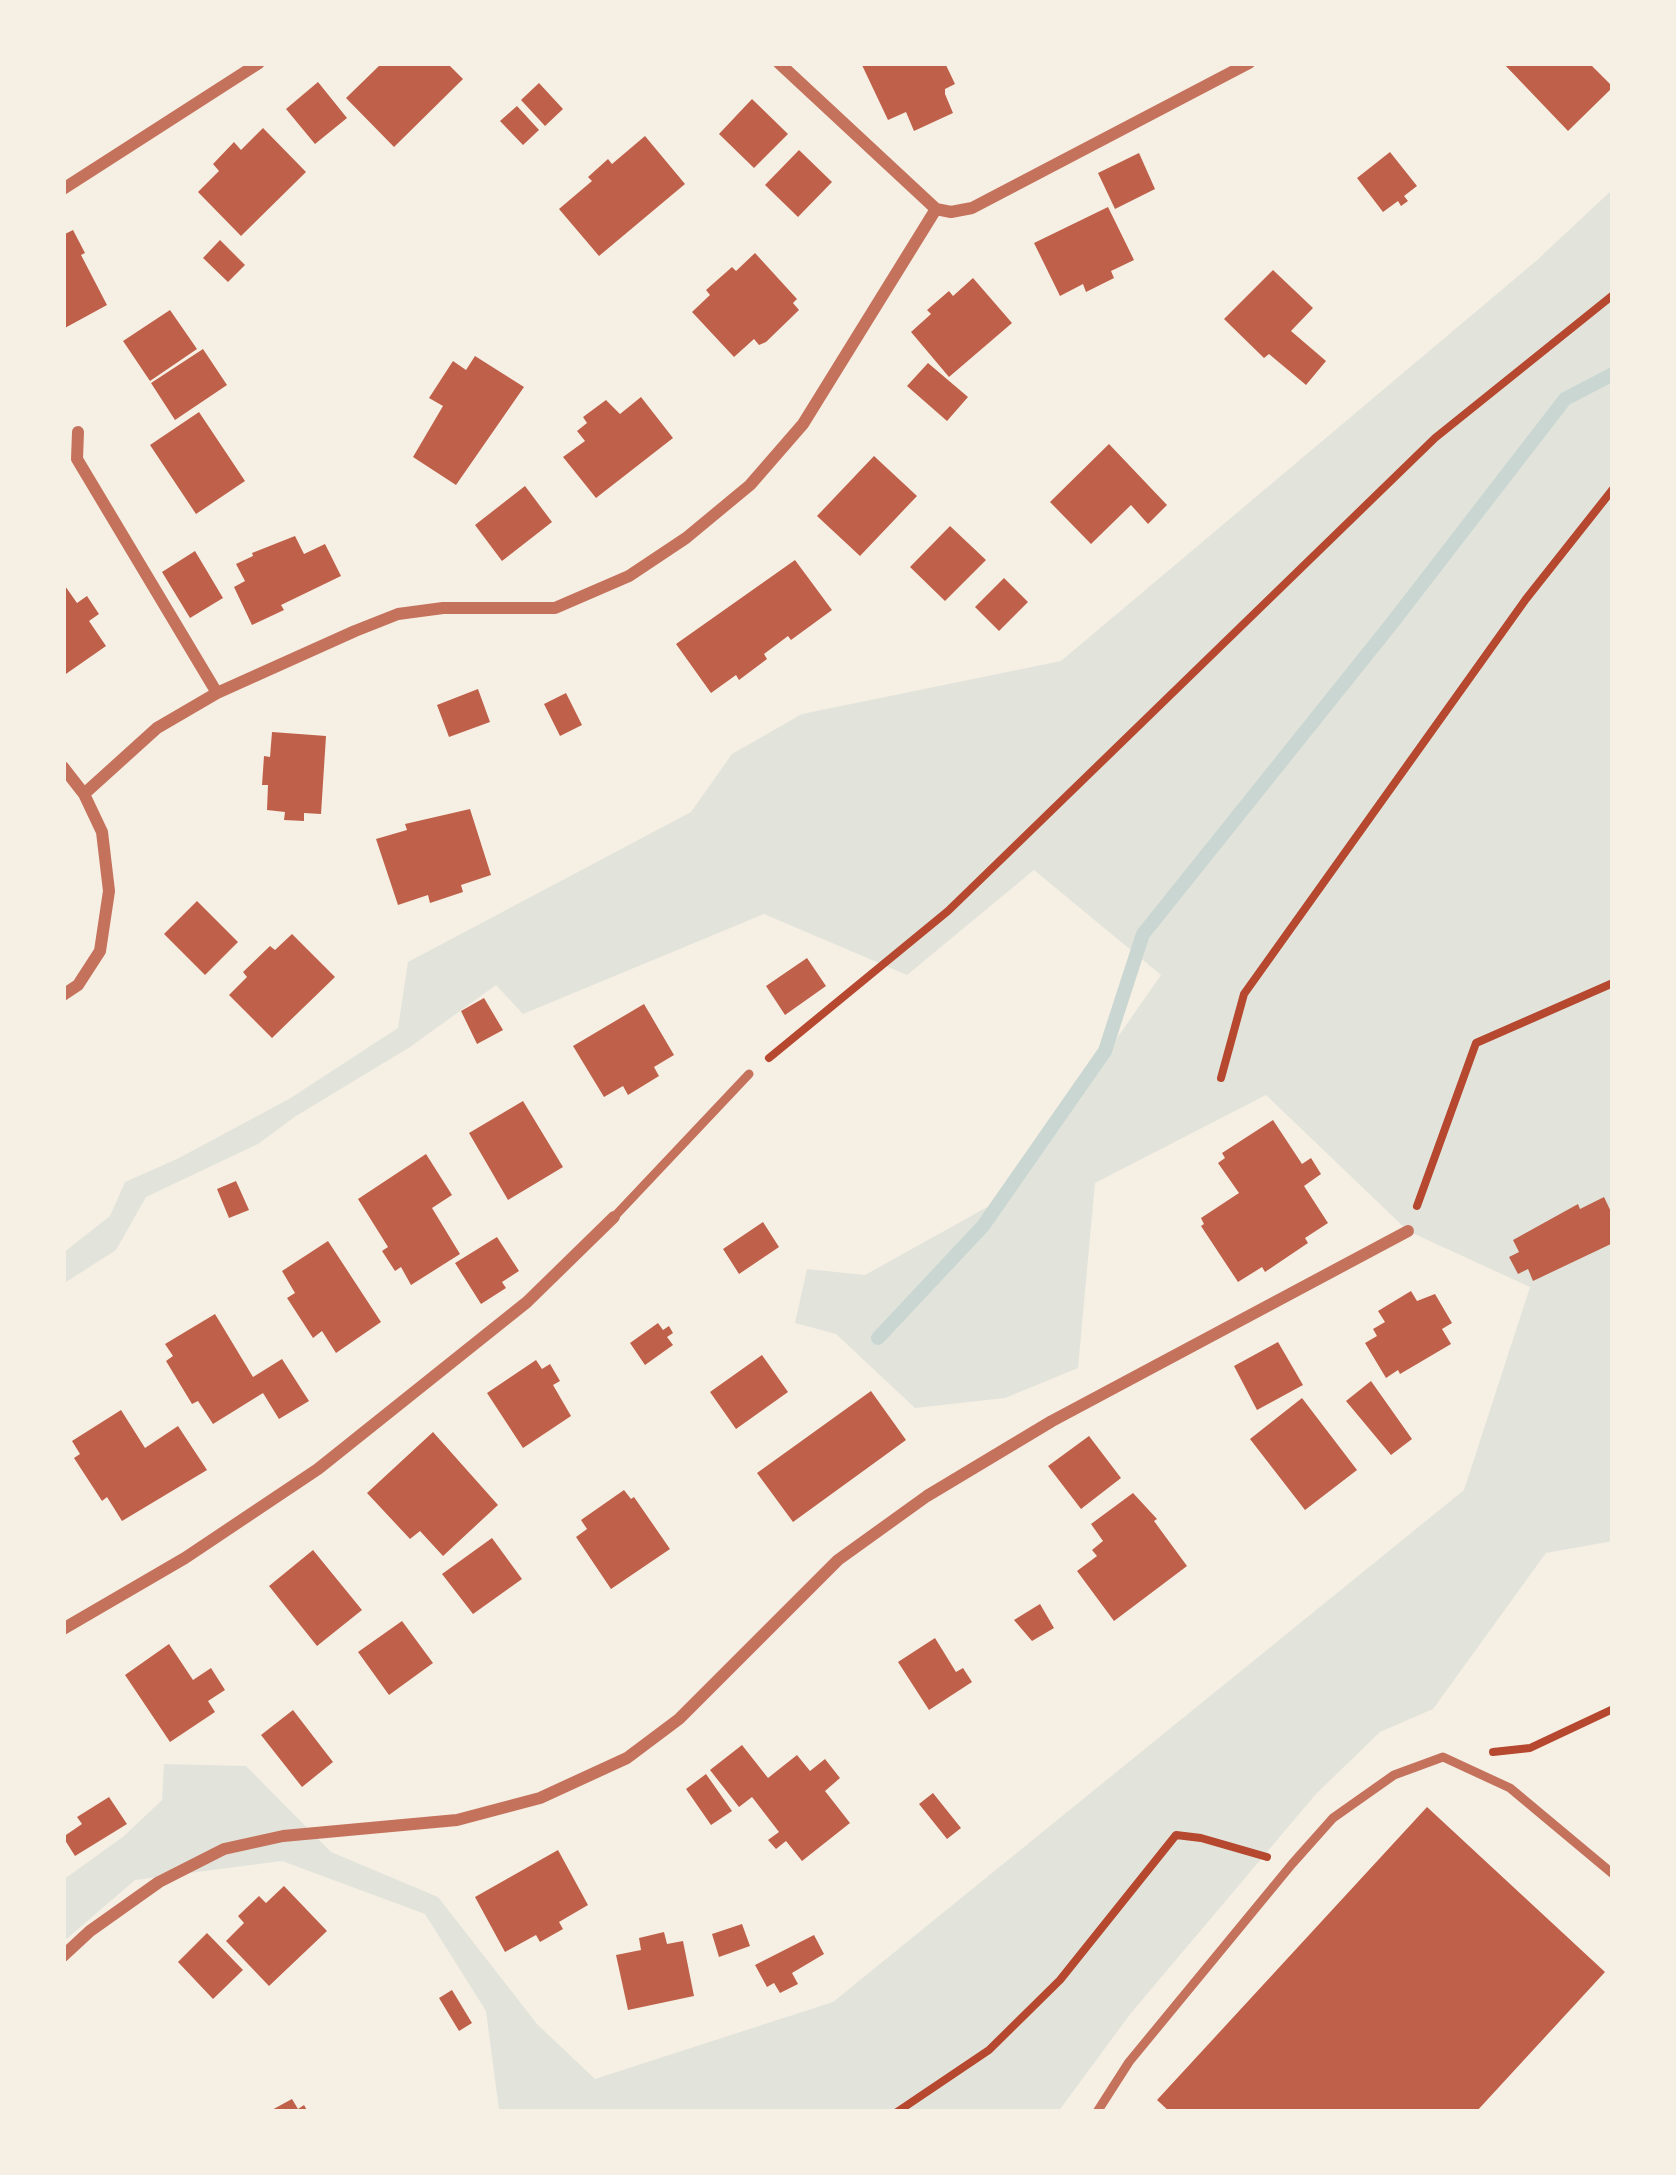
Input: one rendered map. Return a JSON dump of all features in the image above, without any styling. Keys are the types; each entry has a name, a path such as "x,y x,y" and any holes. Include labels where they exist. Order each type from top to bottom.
{"street":[{"path":"63,189 259,63"},
{"path":"779,63 936,209 951,212 972,208 1249,63"},
{"path":"84,794 147,735 217,693 398,614 443,608 555,608 595,594 648,564 730,504 781,453 936,209"},
{"path":"78,432 76,459 217,693"},
{"path":"63,767 84,794 103,832 108,861 106,934 94,965 63,995"},
{"path":"63,1629 185,1558 318,1469 527,1302 614,1217"},
{"path":"63,1956 159,1882 224,1849 283,1836 473,1816 540,1798 628,1758 696,1703 825,1572 927,1496 1052,1421 1408,1231"}],"lane":[{"path":"614,1217 749,1074"},
{"path":"1096,2112 1129,2062 1292,1864 1333,1818 1394,1775 1443,1757 1510,1788 1613,1874"}],"path":[{"path":"749,1074 948,911 1435,437 1613,295"},
{"path":"1221,1078 1244,994 1526,599 1613,489"},
{"path":"1408,1231 1477,1043 1613,983"},
{"path":"1443,1757 1531,1748 1613,1709"},
{"path":"897,2112 989,2050 1046,1994 1176,1835 1292,1864"}],"shaded area":[{"path":"1613,189 1613,1541 1546,1553 1433,1709 1380,1732 1316,1794 1131,2013 1058,2112 495,2112 499,2110 486,2011 425,1914 282,1861 135,1880 63,1942 63,1880 124,1836 162,1800 164,1764 246,1766 331,1852 438,1897 537,2024 595,2079 833,2002 1464,1490 1530,1287 1408,1231 1266,1095 1095,1183 1078,1368 1005,1398 915,1408 836,1334 795,1323 807,1269 865,1275 1007,1196 1161,975 1034,870 907,975 764,914 523,1014 496,985 410,1047 258,1144 146,1197 116,1250 63,1284 63,1253 110,1216 125,1182 289,1099 398,1028 408,962 691,812 732,754 802,714 1061,661 1536,261"}],"building":[{"path":"382,63 447,63 463,79 394,147 346,98"},
{"path":"861,63 945,63 955,84 945,89 953,113 914,131 906,112 888,120"},
{"path":"1503,63 1589,63 1613,87 1568,131"},
{"path":"318,82 347,118 315,144 286,109"},
{"path":"539,83 563,109 545,126 521,100"},
{"path":"752,99 788,134 754,168 719,134"},
{"path":"517,106 539,130 523,145 500,121"},
{"path":"263,128 306,172 241,236 198,192 219,171 213,164 234,142 241,150"},
{"path":"645,136 685,184 599,256 559,209 592,181 588,177 608,159 612,164"},
{"path":"799,150 832,182 798,217 765,185"},
{"path":"1390,152 1417,186 1404,196 1408,201 1401,206 1398,201 1383,212 1357,178"},
{"path":"1139,153 1155,189 1115,209 1098,173"},
{"path":"1108,207 1134,260 1111,271 1114,278 1086,292 1083,284 1060,296 1034,243"},
{"path":"73,230 107,305 63,329 63,235"},
{"path":"220,240 245,265 228,282 203,258"},
{"path":"755,253 797,299 793,303 799,310 766,342 759,345 754,339 734,357 692,312 710,295 706,290"},
{"path":"1273,270 1313,308 1291,331 1326,361 1306,385 1269,354 1264,358 1224,319"},
{"path":"973,278 1012,323 949,377 911,332 931,314 927,310"},
{"path":"170,310 197,349 150,381 123,341"},
{"path":"203,349 227,385 175,420 151,383"},
{"path":"475,356 524,387 456,485 413,457 443,406 429,398 453,361 466,370"},
{"path":"928,363 968,397 947,421 907,386"},
{"path":"641,397 673,438 596,498 563,457 585,441 577,431 587,423 583,417 606,400 620,414"},
{"path":"199,412 245,481 196,514 150,445"},
{"path":"1109,444 1167,505 1148,524 1131,505 1091,544 1050,502"},
{"path":"874,456 917,496 860,556 817,516"},
{"path":"525,486 552,522 502,561 475,525"},
{"path":"950,526 986,560 945,601 910,567"},
{"path":"295,536 304,554 325,544 341,576 252,625 234,587 245,581 236,564"},
{"path":"195,551 223,598 190,618 162,572"},
{"path":"795,560 832,610 764,654 767,659 739,680 736,675 711,693 676,644"},
{"path":"1004,578 1028,602 999,631 975,607"},
{"path":"63,583 77,603 87,596 99,614 89,621 106,646 63,676"},
{"path":"478,689 490,722 449,737 437,705"},
{"path":"566,693 582,725 560,736 544,704"},
{"path":"272,732 326,736 321,814 304,813 304,821 284,820 285,812 267,810 268,785 262,785"},
{"path":"470,809 491,875 461,885 463,892 430,903 428,895 398,905 376,839 407,830 405,824"},
{"path":"197,901 238,942 205,975 164,934"},
{"path":"292,934 335,977 272,1038 229,995 247,977 243,972 270,946 275,950"},
{"path":"807,958 826,986 785,1015 766,986"},
{"path":"484,998 503,1030 477,1044 461,1011"},
{"path":"644,1004 674,1055 654,1067 659,1076 628,1095 623,1086 604,1097 573,1046"},
{"path":"523,1101 563,1167 508,1200 469,1133"},
{"path":"1273,1120 1302,1164 1311,1158 1321,1174 1304,1186 1328,1223 1265,1272 1262,1267 1238,1282 1201,1226 1201,1218 1239,1193 1218,1163 1225,1158 1222,1153"},
{"path":"426,1154 452,1195 432,1208 460,1254 411,1285 401,1267 395,1271 382,1251 388,1247 358,1199"},
{"path":"236,1181 249,1210 229,1218 217,1189"},
{"path":"1604,1197 1613,1216 1613,1243 1533,1281 1528,1269 1518,1274 1509,1257 1519,1252 1513,1240 1578,1204 1580,1209"},
{"path":"763,1222 779,1247 739,1274 723,1249"},
{"path":"497,1237 519,1271 502,1282 506,1288 481,1304 455,1263"},
{"path":"328,1241 381,1322 336,1353 322,1331 313,1338 287,1298 295,1293 282,1271"},
{"path":"1411,1291 1417,1301 1435,1294 1452,1323 1442,1329 1451,1344 1386,1378 1365,1343 1377,1336 1373,1329 1385,1322 1378,1311"},
{"path":"215,1314 253,1377 282,1359 309,1401 279,1419 263,1393 213,1424 198,1401 192,1404 166,1361 173,1356 165,1344"},
{"path":"658,1323 663,1330 669,1326 673,1333 667,1337 673,1345 645,1365 630,1343"},
{"path":"1278,1342 1303,1385 1257,1410 1234,1366"},
{"path":"762,1355 788,1392 736,1429 710,1392"},
{"path":"536,1360 542,1369 550,1364 560,1381 553,1385 571,1416 523,1448 487,1393"},
{"path":"1371,1381 1412,1439 1391,1455 1346,1401"},
{"path":"871,1391 906,1440 793,1522 757,1473"},
{"path":"1302,1398 1357,1470 1305,1510 1250,1439"},
{"path":"121,1410 145,1448 178,1426 207,1470 122,1521 107,1497 102,1501 74,1458 80,1454 72,1441"},
{"path":"433,1432 498,1505 443,1556 420,1531 410,1539 367,1493"},
{"path":"1089,1436 1121,1478 1081,1509 1048,1466"},
{"path":"624,1490 670,1549 611,1589 576,1537 587,1529 581,1520"},
{"path":"1133,1493 1157,1519 1154,1521 1187,1566 1114,1621 1077,1571 1097,1556 1092,1550 1103,1541 1091,1524"},
{"path":"492,1538 522,1579 473,1614 442,1574"},
{"path":"313,1550 362,1610 317,1646 269,1586"},
{"path":"1040,1604 1054,1628 1032,1641 1014,1620"},
{"path":"402,1621 433,1663 389,1695 358,1652"},
{"path":"935,1638 956,1672 963,1668 972,1682 929,1710 898,1662"},
{"path":"169,1644 193,1680 211,1668 225,1690 208,1701 215,1712 170,1742 125,1675"},
{"path":"293,1710 333,1762 302,1787 261,1735"},
{"path":"742,1745 768,1778 797,1755 810,1771 825,1759 840,1778 825,1791 850,1823 802,1861 786,1841 776,1849 768,1840 779,1832 752,1797 739,1807 710,1770"},
{"path":"706,1774 732,1811 711,1825 686,1789"},
{"path":"933,1793 961,1828 947,1839 919,1804"},
{"path":"109,1797 127,1824 75,1856 63,1837 82,1824 77,1817"},
{"path":"1427,1807 1605,1972 1476,2112 1170,2112 1157,2100"},
{"path":"558,1850 588,1905 559,1922 563,1929 540,1942 536,1935 505,1952 475,1897"},
{"path":"284,1886 327,1931 269,1986 226,1941 244,1923 238,1916 259,1896 266,1903"},
{"path":"742,1924 750,1946 719,1957 712,1934"},
{"path":"664,1932 667,1944 683,1941 694,1996 628,2010 616,1955 641,1950 639,1938"},
{"path":"207,1933 243,1970 213,1999 178,1962"},
{"path":"814,1935 824,1954 792,1973 798,1984 780,1993 774,1983 767,1987 755,1965"},
{"path":"452,1990 472,2023 459,2031 439,1998"},
{"path":"292,2099 298,2109 304,2105 308,2112 268,2112"}],"waterway":[{"path":"878,1338 983,1226 1105,1051 1143,934 1565,399 1613,374"}]}
